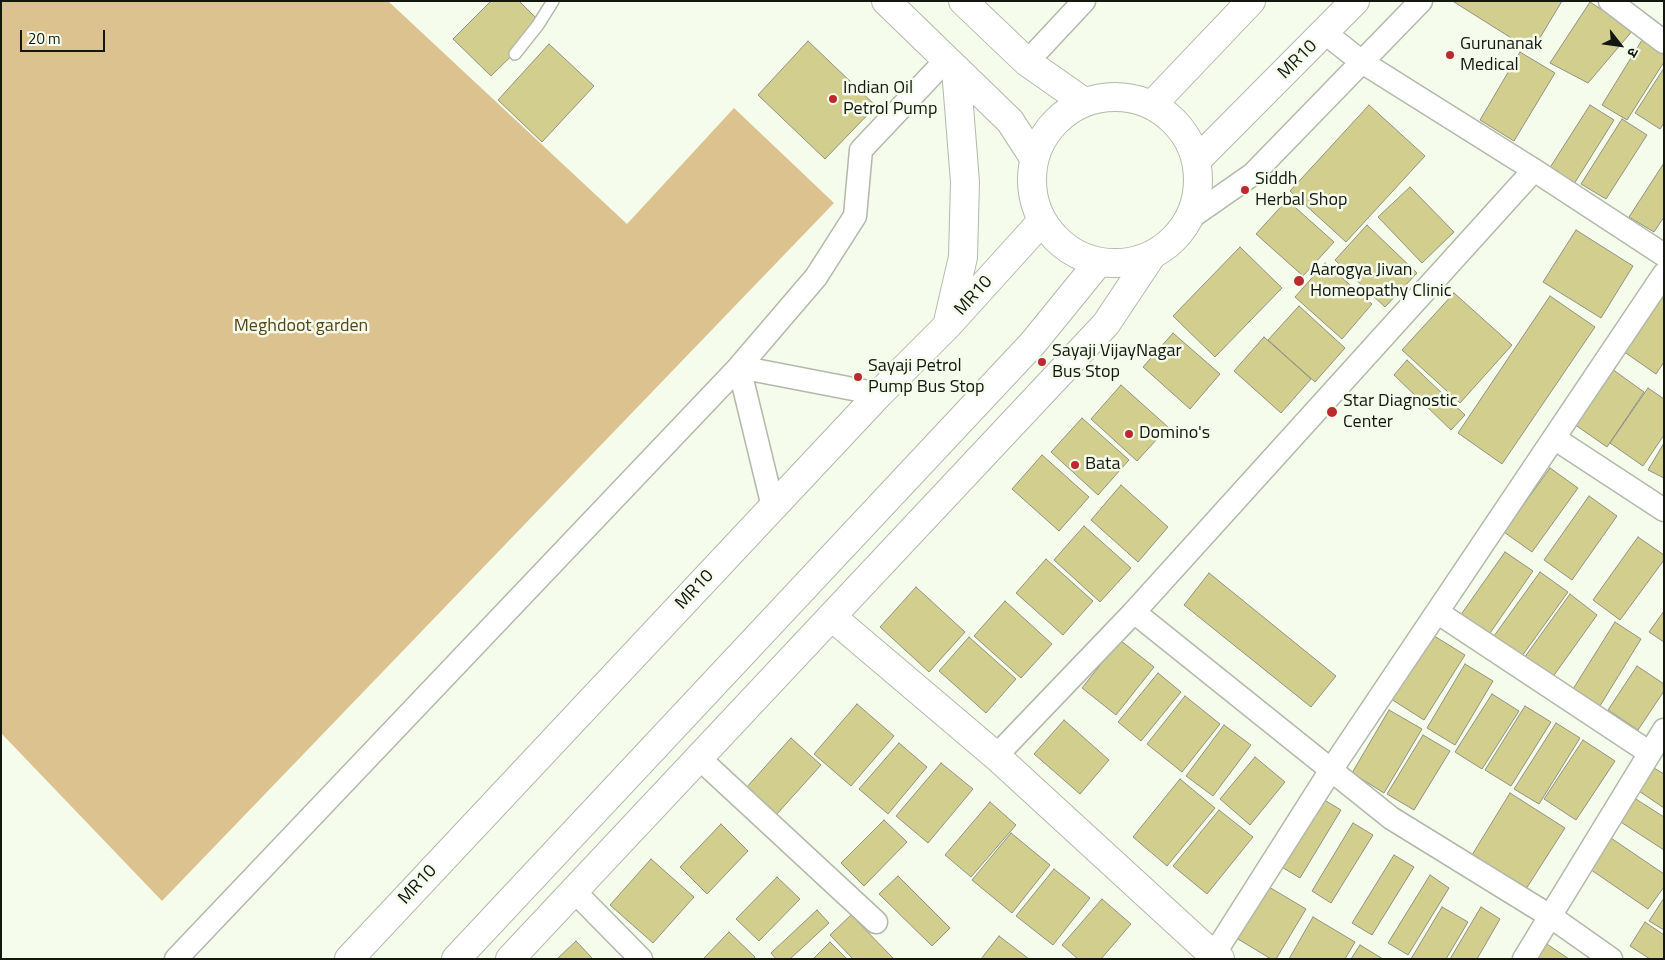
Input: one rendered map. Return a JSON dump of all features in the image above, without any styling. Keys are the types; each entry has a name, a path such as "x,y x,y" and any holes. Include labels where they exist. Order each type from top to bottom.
{"main road":[{"path":"886,1 1010,121 1034,158"},
{"path":"963,1 1027,62 1084,102"},
{"path":"1152,105 1226,13 1251,1"},
{"name":"MR10","path":"1196,161 1355,1"},
{"path":"947,326 963,257 965,182 951,64"},
{"path":"1107,96 1130,98 1152,105 1173,119 1188,138 1196,161 1198,190 1190,218 1174,239 1152,255 1125,263 1098,262 1075,254 1056,240 1042,221 1034,201 1031,179 1034,158 1045,134 1062,115 1084,102 1107,96"},
{"name":"MR10","path":"349,959 879,394 947,326 1042,221"},
{"path":"510,959 1106,324 1152,255"},
{"path":"456,959 1033,343 1098,262"},
{"path":"832,617 996,756 1215,958"}],"street":[{"path":"1027,62 1084,1"},
{"path":"1190,218 1253,174 1421,1"},
{"path":"1610,1 1662,38"},
{"path":"1325,33 1362,62 1534,170 1664,255"},
{"path":"176,959 738,367 816,277 855,216 861,150 951,64"},
{"path":"996,756 1134,612 1534,170"},
{"path":"1215,958 1332,770 1664,274"},
{"path":"738,367 879,394"},
{"path":"738,367 774,506"},
{"path":"1554,438 1664,510"},
{"path":"1134,612 1391,818 1550,916 1611,959"},
{"path":"1437,612 1650,753"},
{"path":"1524,959 1664,730"},
{"path":"699,758 876,922"},
{"path":"574,891 641,959"}],"lane":[{"path":"514,54 538,24 553,1"}],"green space":[{"name":"Meghdoot garden","path":"1,1 388,1 627,224 734,108 834,203 162,901 1,733"}],"building":[{"path":"491,1 519,1 543,25 491,76 453,39"},
{"path":"1562,1 1532,51 1454,2"},
{"path":"1590,2 1633,30 1588,83 1550,63"},
{"path":"1642,40 1664,54 1664,62 1627,120 1602,105"},
{"path":"808,41 876,106 825,159 758,95"},
{"path":"549,44 594,86 542,142 498,100"},
{"path":"1520,52 1555,73 1514,141 1480,120"},
{"path":"1664,68 1664,123 1660,129 1635,113"},
{"path":"1369,105 1425,156 1346,242 1290,191"},
{"path":"1590,105 1614,120 1574,184 1549,169"},
{"path":"1622,119 1647,135 1606,199 1581,184"},
{"path":"1664,163 1664,217 1654,232 1629,217"},
{"path":"1410,187 1454,232 1422,263 1378,217"},
{"path":"1287,200 1334,242 1303,276 1256,234"},
{"path":"1367,225 1417,273 1385,307 1335,260"},
{"path":"1576,230 1633,266 1601,318 1543,282"},
{"path":"1240,247 1282,288 1215,357 1173,316"},
{"path":"1325,263 1372,304 1342,339 1295,297"},
{"path":"1454,293 1512,345 1460,403 1402,350"},
{"path":"1550,296 1595,327 1502,464 1458,433"},
{"path":"1661,296 1664,298 1664,362 1656,374 1623,351"},
{"path":"1299,306 1345,348 1315,382 1268,340"},
{"path":"1173,333 1220,374 1190,409 1143,367"},
{"path":"1264,337 1311,379 1281,413 1234,371"},
{"path":"1407,360 1465,415 1451,430 1394,375"},
{"path":"1612,369 1644,392 1607,447 1574,424"},
{"path":"1121,385 1168,427 1137,461 1091,419"},
{"path":"1648,388 1664,399 1664,435 1643,466 1610,443"},
{"path":"1082,418 1129,460 1098,495 1051,452"},
{"path":"1664,443 1664,478 1648,470"},
{"path":"1042,455 1089,497 1059,531 1012,489"},
{"path":"1550,468 1578,488 1532,552 1504,532"},
{"path":"1121,485 1168,527 1138,562 1091,520"},
{"path":"1589,496 1617,516 1572,580 1544,560"},
{"path":"1084,526 1131,568 1100,602 1054,560"},
{"path":"1638,537 1664,555 1664,560 1620,620 1593,600"},
{"path":"1505,552 1533,571 1488,636 1460,616"},
{"path":"1046,559 1093,601 1063,635 1016,593"},
{"path":"1540,572 1568,592 1522,656 1494,636"},
{"path":"1209,573 1336,676 1311,707 1184,605"},
{"path":"916,587 965,632 929,672 880,627"},
{"path":"1570,594 1597,615 1552,678 1524,658"},
{"path":"1005,601 1052,644 1021,678 974,636"},
{"path":"1664,611 1664,642 1649,632"},
{"path":"1615,622 1641,639 1600,706 1573,689"},
{"path":"1431,634 1465,655 1424,720 1391,699"},
{"path":"969,637 1016,679 986,713 939,671"},
{"path":"1120,640 1154,667 1116,715 1082,688"},
{"path":"1465,664 1493,681 1455,745 1427,728"},
{"path":"1637,666 1664,684 1664,691 1638,730 1608,710"},
{"path":"1158,673 1181,692 1141,741 1118,722"},
{"path":"1492,694 1519,711 1482,769 1455,752"},
{"path":"1185,696 1220,724 1182,772 1147,744"},
{"path":"857,704 894,736 851,786 814,754"},
{"path":"1525,706 1551,722 1511,786 1485,770"},
{"path":"1389,710 1422,729 1384,793 1352,773"},
{"path":"1064,720 1109,760 1080,794 1034,754"},
{"path":"1556,723 1580,738 1539,804 1514,789"},
{"path":"1224,725 1251,745 1213,796 1186,776"},
{"path":"1423,735 1450,751 1414,810 1387,794"},
{"path":"791,738 821,765 776,815 746,788"},
{"path":"1583,740 1615,761 1576,820 1544,799"},
{"path":"899,743 927,767 888,814 859,789"},
{"path":"1255,757 1285,782 1250,825 1220,799"},
{"path":"941,763 973,789 928,843 896,816"},
{"path":"1654,768 1664,774 1664,808 1639,791"},
{"path":"1180,779 1215,808 1167,866 1133,837"},
{"path":"1510,793 1565,828 1526,889 1472,855"},
{"path":"1628,794 1664,817 1664,850 1613,817"},
{"path":"1321,798 1341,810 1300,878 1280,866"},
{"path":"990,802 1016,825 971,877 945,855"},
{"path":"1219,810 1253,837 1207,894 1173,866"},
{"path":"884,820 907,842 864,886 841,863"},
{"path":"1353,823 1373,835 1331,903 1312,891"},
{"path":"721,824 748,851 707,894 680,867"},
{"path":"1011,833 1050,865 1012,913 972,880"},
{"path":"1605,834 1664,874 1664,887 1648,909 1584,865"},
{"path":"1394,855 1414,867 1372,935 1352,923"},
{"path":"651,859 694,897 653,943 610,905"},
{"path":"1054,869 1090,898 1053,945 1016,916"},
{"path":"1430,875 1449,888 1408,955 1388,943"},
{"path":"898,876 950,928 932,946 879,894"},
{"path":"777,877 800,899 759,941 736,919"},
{"path":"1264,884 1306,909 1276,959 1271,959 1233,936"},
{"path":"1664,898 1664,930 1649,921"},
{"path":"1102,899 1131,924 1101,959 1078,959 1062,945"},
{"path":"1442,907 1468,922 1446,959 1411,959"},
{"path":"1481,907 1500,919 1477,959 1450,959"},
{"path":"817,910 829,923 790,959 776,959 771,953"},
{"path":"851,915 894,959 853,959 830,935"},
{"path":"1313,917 1355,942 1345,959 1289,959"},
{"path":"1645,922 1664,935 1664,959 1650,959 1630,946"},
{"path":"729,932 755,957 753,959 703,959"},
{"path":"999,936 1029,959 981,959"},
{"path":"1541,940 1569,959 1529,959"},
{"path":"576,941 593,959 557,959"},
{"path":"830,942 847,959 813,959"},
{"path":"1360,945 1383,959 1351,959"}],"place":[{"name":"Gurunanak Medical","path":"1450,55"},
{"name":"Indian Oil Petrol Pump","path":"833,99"},
{"name":"Siddh Herbal Shop","path":"1245,190"},
{"name":"Aarogya Jivan Homeopathy Clinic","path":"1299,281"},
{"name":"Sayaji VijayNagar Bus Stop","path":"1042,362"},
{"name":"Sayaji Petrol Pump Bus Stop","path":"858,377"},
{"name":"Star Diagnostic Center","path":"1332,412"},
{"name":"Domino's","path":"1129,434"},
{"name":"Bata","path":"1075,465"}]}
